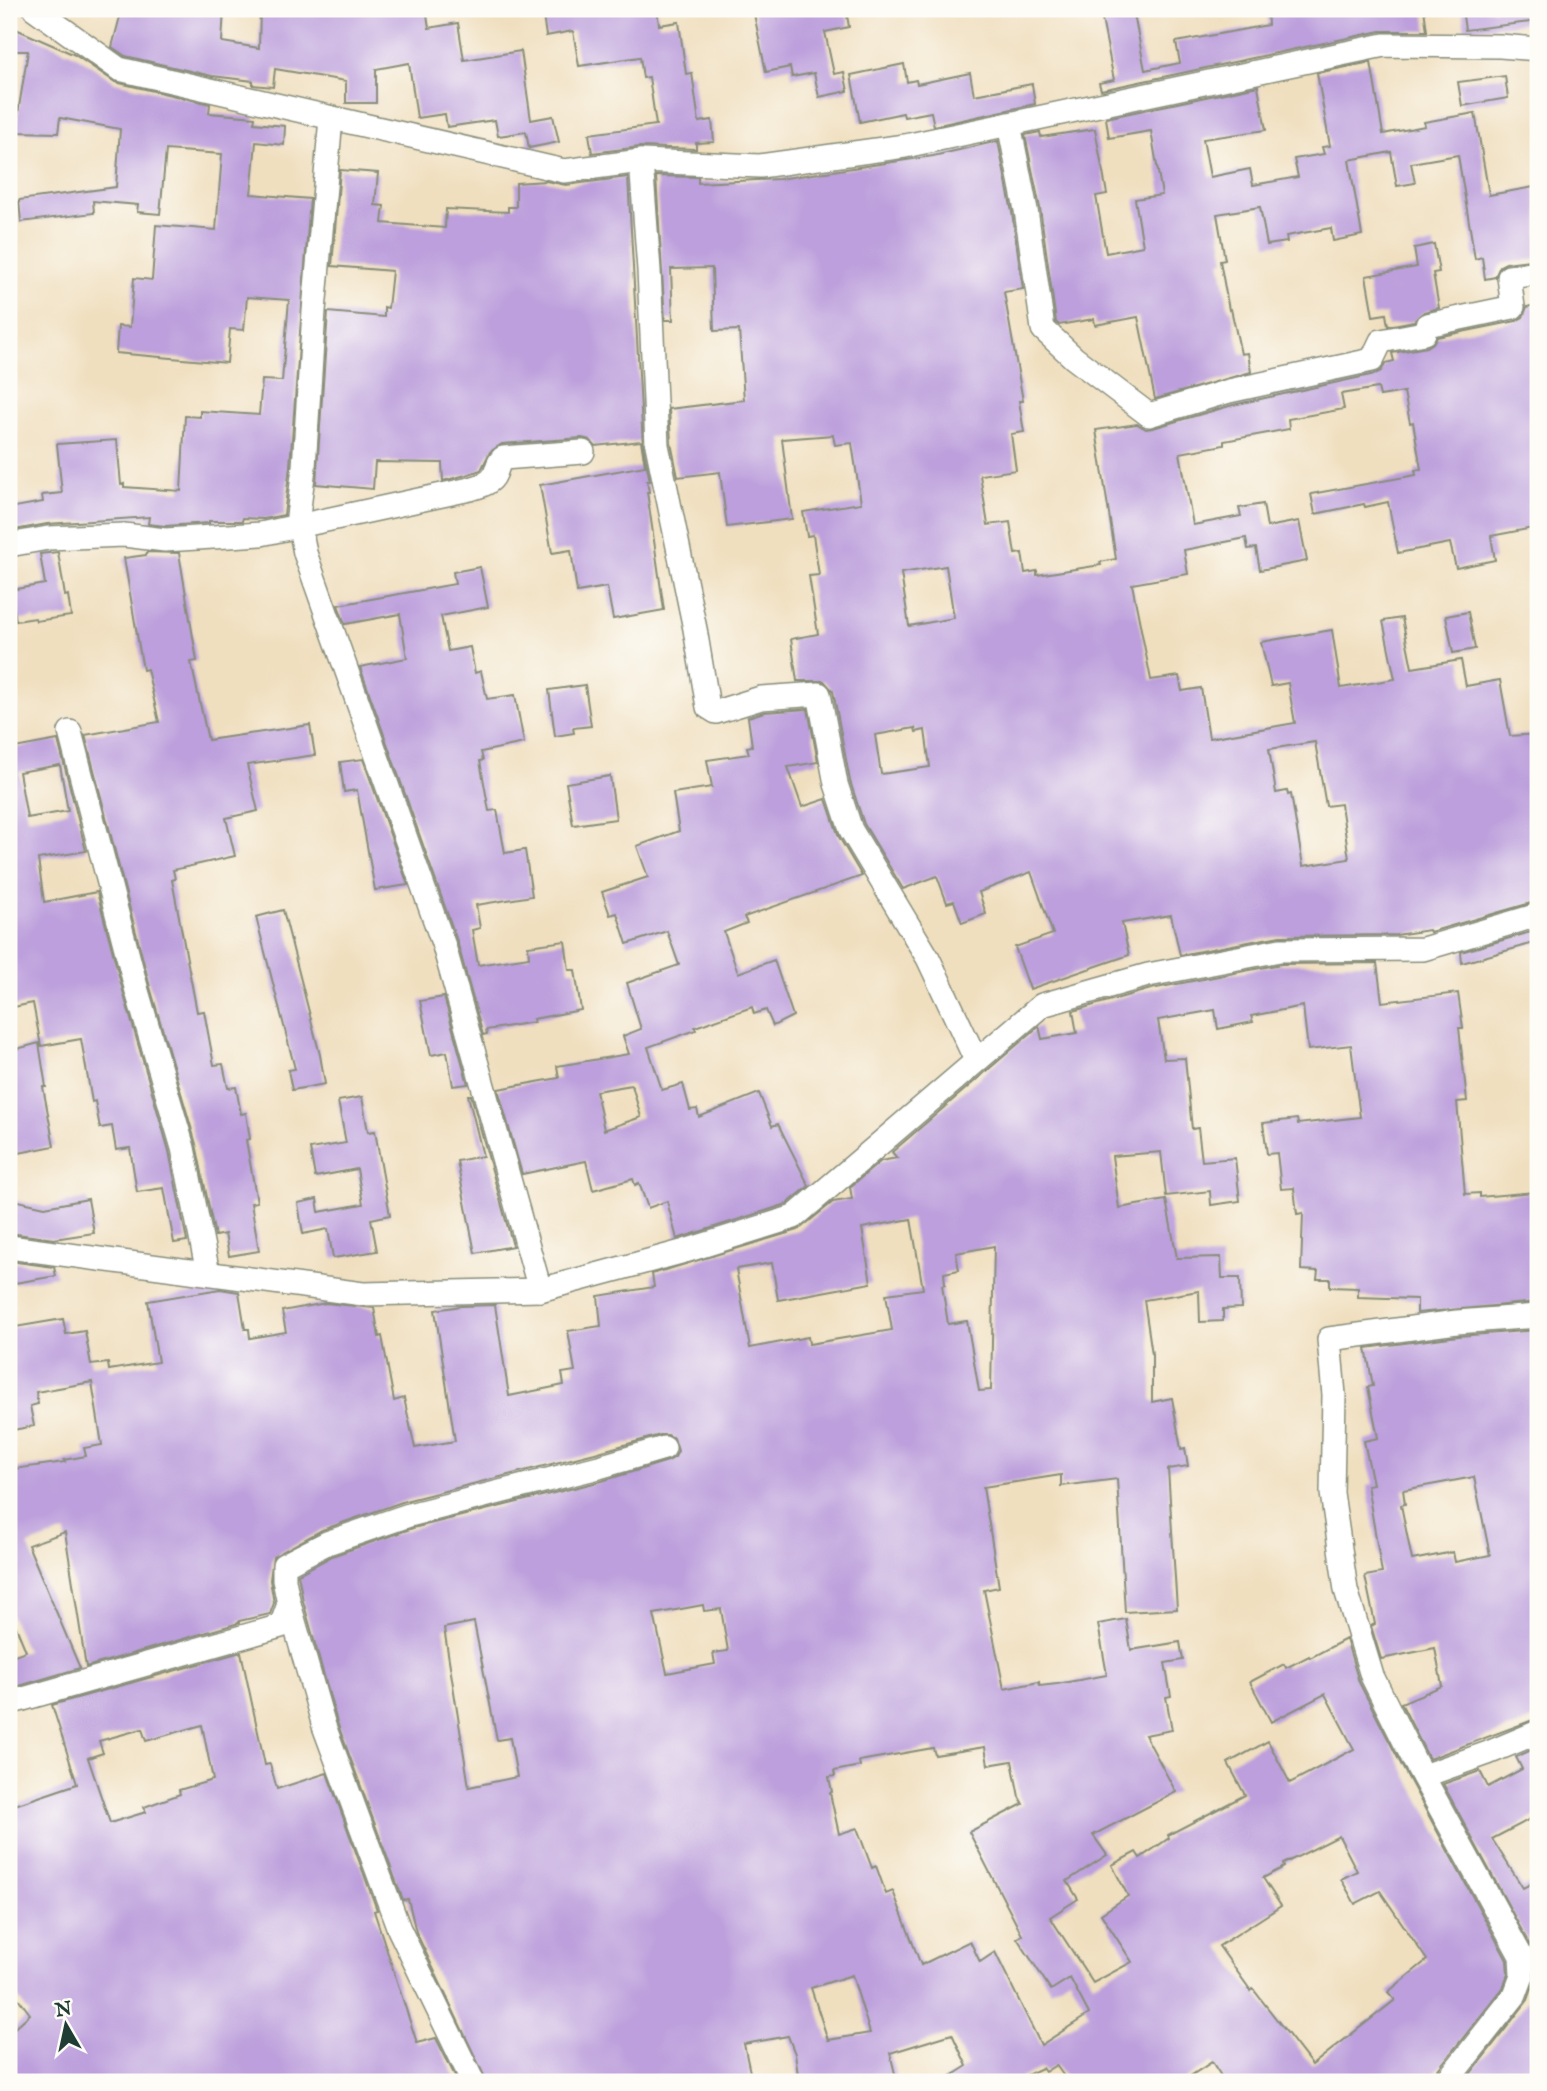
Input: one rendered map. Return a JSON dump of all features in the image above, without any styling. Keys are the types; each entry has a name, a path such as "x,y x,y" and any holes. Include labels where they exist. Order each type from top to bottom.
{"street":[{"path":"35,9 119,69 564,171 641,161 760,166 905,146 1384,45 1500,46 1538,50"},
{"path":"331,118 298,516 305,553 444,946 540,1290"},
{"path":"1009,124 1026,211 1043,329 1074,358 1149,415 1230,391 1372,360 1381,341 1424,333 1427,325 1513,307 1508,277 1538,273"},
{"path":"641,161 657,445 695,629 708,707 716,712 761,698 819,694 836,784 852,830 928,958 976,1060"},
{"path":"9,545 48,538 124,535 165,540 261,534 470,489 487,483 494,477 498,463 503,458 583,452"},
{"path":"70,732 137,991 183,1149 208,1273"},
{"path":"9,1247 363,1294 540,1290 685,1251 794,1217 1042,1005 1148,975 1280,950 1423,949 1538,915"},
{"path":"1446,2082 1515,1995 1522,1976 1521,1956 1372,1676 1346,1590 1332,1493 1334,1395 1329,1339 1457,1322 1538,1316"},
{"path":"473,2082 399,1929 324,1726 289,1604 284,1566 327,1543 409,1515 664,1448"},
{"path":"9,1703 281,1626 289,1604"},
{"path":"1423,1776 1488,1754 1538,1731"}],"building":[{"path":"122,9 224,9 222,42 259,48 260,9 426,9 429,28 458,23 464,60 521,51 531,120 553,116 559,142 529,148 526,132 498,136 495,120 447,127 445,114 417,118 409,63 376,69 376,103 346,103 346,81 275,69 273,87 253,85 253,81 212,76 125,56 112,47"},
{"path":"542,9 657,9 659,25 679,22 686,74 692,73 699,122 712,120 714,142 696,143 696,149 640,147 592,153 589,134 656,125 649,77 643,78 640,57 579,66 573,31 546,36"},
{"path":"753,9 846,9 849,27 825,32 834,74 844,72 848,91 819,97 814,73 792,77 790,67 766,72"},
{"path":"1100,9 1133,9 1145,70 1180,63 1176,42 1268,25 1267,9 1424,9 1427,31 1381,31 1101,90 1099,83 1114,80"},
{"path":"1462,9 1538,9 1538,21 1465,30"},
{"path":"9,26 75,55 115,82 210,104 209,113 255,117 254,123 285,126 284,145 256,142 251,194 310,199 284,515 264,519 243,518 242,521 209,521 165,526 148,524 149,517 47,524 9,531 9,508 43,502 42,495 62,493 57,444 117,440 121,485 181,491 185,416 200,417 200,411 259,415 262,380 282,381 289,300 247,297 244,330 230,329 227,363 116,353 118,326 130,327 134,278 152,280 156,225 216,230 222,154 166,150 160,214 137,212 138,205 93,201 94,213 21,222 19,200 116,187 120,129 60,118 58,133 15,132 28,51 9,51"},
{"path":"1371,62 1383,134 1425,126 1424,122 1475,113 1489,195 1534,187 1538,211 1538,259 1506,263 1500,266 1495,277 1485,279 1482,257 1475,259 1458,155 1411,163 1415,183 1397,186 1391,152 1349,160 1362,235 1333,241 1331,228 1286,236 1287,242 1267,245 1260,207 1217,214 1225,260 1220,261 1229,310 1231,309 1241,354 1248,353 1251,372 1155,399 1138,317 1095,325 1094,319 1059,325 1056,322 1040,208 1025,135 1040,132 1041,137 1095,129 1107,194 1096,196 1106,253 1143,246 1135,199 1162,195 1151,131 1109,138 1106,118 1258,86 1266,130 1203,139 1210,177 1250,169 1253,185 1298,177 1294,159 1324,154 1322,147 1330,146 1317,73"},
{"path":"904,64 907,82 916,80 917,84 970,73 974,95 1032,84 1035,104 934,126 931,112 904,117 903,113 860,122 851,75"},
{"path":"1505,76 1508,98 1462,106 1458,82"},
{"path":"998,141 1023,289 1004,292 1023,401 1019,401 1024,432 1011,434 1016,470 980,475 988,525 1010,522 1015,554 1022,553 1025,573 1037,571 1037,575 1101,565 1100,562 1116,559 1096,430 1137,424 1146,429 1153,428 1233,405 1375,374 1381,371 1386,363 1394,361 1392,353 1427,347 1437,337 1516,321 1523,317 1527,307 1538,304 1538,527 1491,536 1495,560 1456,568 1450,543 1398,553 1388,502 1315,514 1311,494 1416,475 1415,470 1421,469 1413,422 1410,423 1404,392 1380,396 1378,388 1341,394 1344,409 1288,419 1289,429 1224,441 1224,445 1180,453 1193,525 1241,516 1239,508 1263,504 1267,527 1299,521 1307,561 1260,570 1256,548 1248,549 1246,538 1184,550 1188,574 1132,584 1151,680 1179,676 1182,691 1201,688 1209,738 1295,723 1288,683 1271,686 1261,642 1332,630 1341,688 1395,679 1383,621 1402,618 1412,668 1461,660 1466,686 1500,680 1510,736 1538,734 1538,901 1430,932 1280,936 1180,955 1171,915 1122,923 1129,955 1030,989 1015,947 1053,934 1031,872 979,892 986,914 962,923 954,901 947,903 937,876 903,889 864,824 850,781 833,691 824,681 797,681 791,639 818,634 809,576 819,575 813,535 807,536 803,512 861,503 852,443 835,445 833,435 782,439 792,519 727,527 720,472 678,477 671,443 669,409 744,400 739,330 714,331 712,268 671,269 673,320 665,320 656,176 698,177 698,183 779,179 933,156","holes":["946,566 954,618 909,626 901,573","915,728 916,732 925,730 930,767 881,774 875,735","1315,742 1326,806 1341,804 1349,859 1303,866 1291,794 1288,795 1287,791 1276,793 1269,749"]},
{"path":"340,170 378,173 375,205 384,206 382,223 445,228 446,209 508,212 508,207 516,207 516,183 546,181 566,185 628,177 643,446 650,481 647,481 647,492 664,610 613,619 607,587 577,592 571,550 552,553 540,485 645,466 641,441 595,446 590,440 582,438 502,444 490,452 481,470 443,481 442,463 375,462 373,489 316,484 328,312 384,317 384,307 388,308 392,271 332,266"},
{"path":"1434,244 1439,272 1433,273 1439,308 1424,312 1414,321 1388,326 1386,314 1373,316 1366,276 1417,267 1414,248"},
{"path":"58,552 71,616 16,621 11,590 45,584 40,554"},
{"path":"147,552 179,553 197,661 191,662 208,740 310,725 315,755 247,765 258,811 226,818 235,856 173,870 175,879 172,880 197,1012 204,1011 214,1065 223,1064 228,1088 236,1087 241,1114 246,1113 250,1139 246,1140 257,1202 251,1203 259,1251 229,1256 225,1234 215,1236 196,1144 150,987 85,735 159,722 147,669 143,670 124,558 146,555"},
{"path":"480,567 488,607 441,616 448,651 470,647 475,673 481,671 487,699 515,695 524,743 481,752 483,760 480,761 489,811 497,810 505,853 525,850 532,896 476,905 480,928 472,930 478,965 529,957 528,946 565,941 569,970 575,970 581,1010 486,1030 487,1034 483,1035 457,941 360,667 407,658 400,614 345,624 338,605 455,584 453,572"},
{"path":"1468,612 1475,649 1453,653 1446,616"},
{"path":"585,685 591,726 573,728 574,733 555,736 549,690"},
{"path":"808,709 818,762 788,767 802,807 826,799 839,837 862,876 744,917 747,923 724,932 738,973 774,960 793,1016 773,1026 766,1010 754,1014 752,1007 648,1047 662,1090 683,1084 690,1110 697,1109 699,1117 759,1093 772,1126 778,1124 809,1186 787,1204 677,1239 667,1201 648,1208 639,1183 635,1185 633,1179 593,1190 586,1161 522,1174 498,1089 559,1078 557,1066 629,1054 623,1036 641,1029 627,983 679,965 667,931 627,944 617,913 610,915 602,892 648,877 637,846 679,831 673,793 712,787 707,760 749,754 747,747 752,746 748,717 764,712","holes":["632,1085 641,1117 604,1130 596,1091"]},
{"path":"58,740 86,851 38,859 44,902 97,892 169,1151 187,1241 174,1243 164,1188 137,1192 130,1148 116,1150 112,1126 100,1128 95,1101 92,1102 81,1039 41,1046 33,1003 9,1008 9,749","holes":["60,765 68,811 27,818 19,772"]},
{"path":"363,759 408,885 375,890 357,790 344,792 340,762"},
{"path":"610,776 616,819 573,825 566,783"},
{"path":"283,910 325,1084 292,1090 288,1070 295,1069 256,917"},
{"path":"1538,930 1538,942 1462,963 1461,952"},
{"path":"1377,963 1382,1002 1458,993 1467,1101 1457,1102 1465,1194 1480,1193 1480,1197 1534,1192 1538,1214 1538,1302 1417,1313 1417,1299 1358,1297 1358,1288 1330,1287 1330,1279 1317,1279 1318,1271 1301,1270 1303,1213 1297,1214 1294,1188 1281,1189 1277,1153 1267,1154 1263,1123 1297,1119 1298,1124 1360,1117 1351,1045 1308,1050 1303,1006 1251,1016 1253,1022 1218,1029 1215,1010 1158,1020 1164,1059 1185,1058 1192,1129 1198,1128 1202,1161 1235,1158 1240,1201 1211,1205 1210,1191 1166,1196 1161,1152 1112,1156 1119,1208 1166,1200 1177,1258 1221,1257 1222,1278 1240,1278 1241,1308 1223,1309 1223,1321 1200,1322 1199,1291 1144,1300 1152,1354 1152,1402 1172,1398 1181,1449 1185,1448 1188,1466 1168,1469 1177,1609 1125,1612 1117,1479 1061,1486 1061,1475 983,1487 999,1587 984,1590 1004,1689 1039,1682 1040,1686 1107,1675 1098,1624 1126,1619 1131,1650 1180,1642 1183,1660 1165,1663 1171,1696 1166,1697 1172,1730 1145,1735 1176,1792 1093,1835 1107,1855 1067,1881 1078,1899 1050,1917 1093,1983 1132,1962 1101,1914 1128,1896 1112,1865 1136,1852 1140,1858 1169,1838 1168,1835 1245,1795 1228,1763 1268,1741 1290,1783 1354,1749 1325,1694 1271,1722 1250,1682 1284,1664 1286,1668 1309,1656 1310,1658 1346,1639 1359,1682 1507,1960 1508,1974 1503,1988 1435,2073 1432,2082 1225,2082 1212,2062 1181,2082 1068,2082 1056,2065 1045,2072 1042,2068 1012,2082 942,2082 967,2066 952,2034 890,2053 897,2082 799,2082 795,2054 788,2036 744,2044 752,2082 487,2082 416,1932 408,1899 403,1900 337,1722 298,1574 332,1556 413,1528 602,1481 668,1461 675,1457 678,1451 674,1438 668,1435 405,1501 322,1530 273,1557 270,1580 274,1603 270,1614 86,1667 65,1532 28,1545 80,1668 9,1689 9,1657 26,1651 9,1610 9,1499 17,1498 13,1469 65,1462 64,1460 86,1456 84,1448 102,1445 92,1382 36,1392 38,1404 30,1406 34,1426 13,1430 9,1408 9,1328 63,1319 66,1334 85,1331 91,1365 108,1363 109,1370 158,1362 148,1301 220,1289 239,1292 245,1329 249,1329 250,1338 286,1332 282,1311 326,1303 374,1308 394,1401 404,1398 415,1448 455,1441 435,1310 495,1305 509,1396 564,1385 562,1373 575,1371 568,1331 601,1326 598,1296 654,1287 652,1274 798,1230 833,1202 852,1199 850,1187 881,1161 897,1158 892,1152 1039,1026 1042,1039 1077,1033 1073,1011 1151,989 1281,964","holes":["911,1219 923,1289 886,1294 892,1330 809,1344 808,1337 750,1348 736,1269 772,1263 778,1300 871,1283 862,1228","994,1246 991,1390 979,1391 967,1321 948,1324 942,1285 945,1284 944,1273 959,1270 956,1253","703,1605 704,1611 721,1609 728,1651 713,1653 715,1664 667,1673 654,1614","474,1622 497,1740 510,1738 517,1777 469,1787 444,1628","985,1747 988,1765 1012,1761 1019,1797 1023,1804 969,1832 1022,1935 1017,1938 1051,1990 1070,1978 1089,2014 1041,2045 995,1952 980,1962 970,1941 921,1965 893,1891 886,1894 876,1866 872,1868 857,1828 839,1834 830,1793 829,1777 835,1776 834,1771 860,1766 859,1761 933,1748 935,1755","1339,1836 1357,1871 1341,1879 1355,1904 1380,1891 1427,1960 1388,1992 1395,2000 1312,2065 1253,1989 1251,1991 1219,1946 1281,1906 1263,1878 1284,1867 1283,1864","852,1975 870,2033 828,2040 811,1988"]},
{"path":"444,997 468,1084 453,1086 447,1052 431,1055 420,1001"},
{"path":"39,1043 46,1087 43,1087 54,1146 9,1155 9,1051"},
{"path":"468,1095 471,1095 513,1246 475,1253 457,1161 483,1156"},
{"path":"362,1097 368,1132 375,1131 390,1215 371,1219 377,1251 333,1258 328,1229 303,1234 298,1203 317,1199 319,1212 363,1204 357,1169 315,1177 310,1149 346,1143 338,1101"},
{"path":"9,1199 45,1207 88,1199 94,1233 54,1239 9,1233"},
{"path":"9,1261 54,1267 56,1276 9,1284"},
{"path":"1538,1330 1538,1718 1429,1759 1401,1703 1442,1686 1435,1648 1381,1659 1371,1626 1375,1624 1365,1576 1382,1573 1367,1485 1373,1484 1364,1441 1378,1438 1368,1387 1373,1386 1366,1348 1458,1336","holes":["1474,1477 1490,1555 1455,1562 1453,1552 1412,1560 1401,1505 1405,1504 1403,1490"]},
{"path":"241,1652 265,1765 270,1764 277,1789 327,1773 377,1910 374,1911 417,2043 436,2038 458,2082 9,2082 9,2033 30,2014 9,1986 9,1807 77,1784 52,1705","holes":["202,1725 213,1780 179,1790 180,1794 144,1807 146,1812 110,1823 88,1758 103,1753 99,1741 142,1729 146,1741"]},
{"path":"1538,1747 1538,1815 1492,1839 1523,1888 1538,1880 1538,2077 1528,2082 1464,2082 1528,2000 1535,1980 1535,1955 1443,1784 1480,1771 1488,1787 1522,1769 1516,1757"}]}
